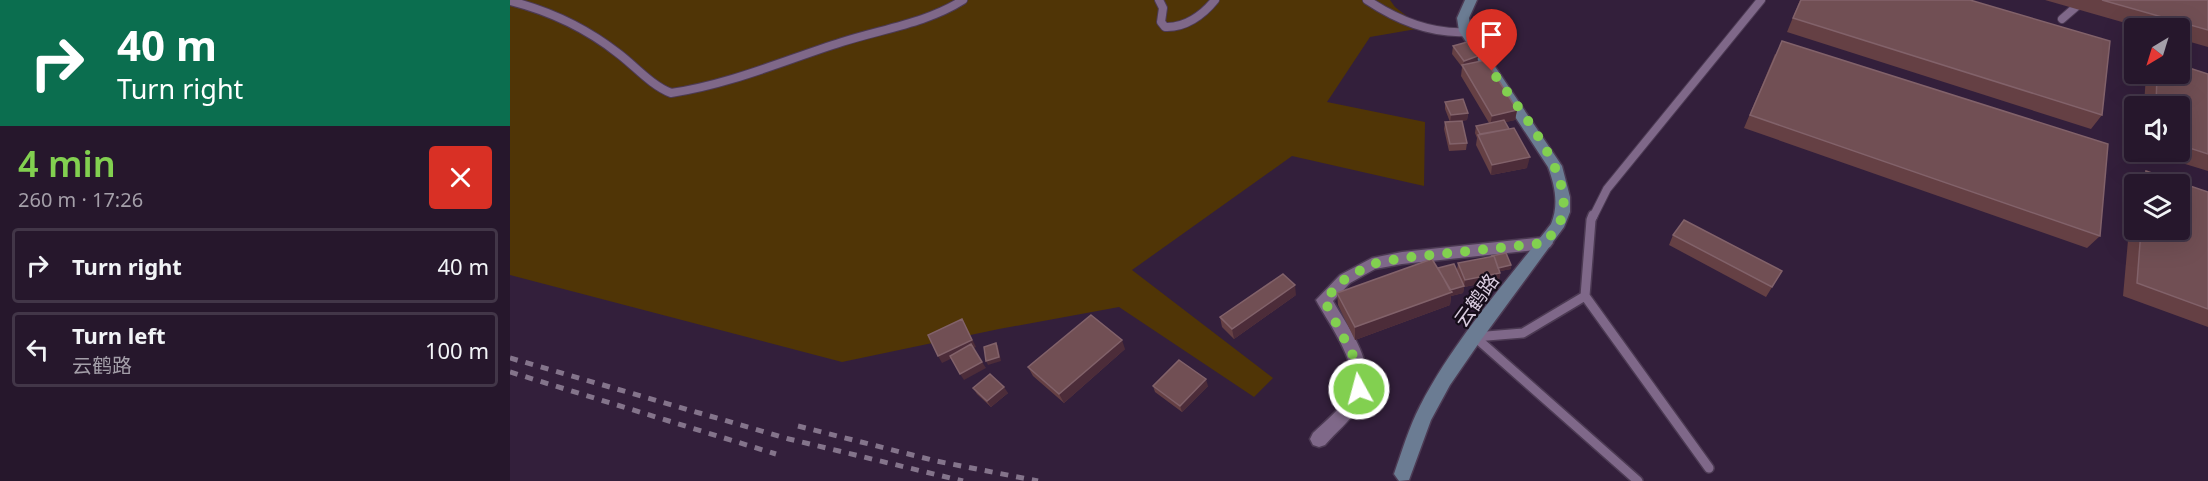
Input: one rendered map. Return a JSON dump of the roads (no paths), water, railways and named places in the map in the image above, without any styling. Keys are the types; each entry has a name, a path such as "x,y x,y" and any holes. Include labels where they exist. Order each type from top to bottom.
{"street":[{"path":"1466,32 1463,18 1471,0"},
{"name":"云鹤路","path":"1403,474 1416,434 1431,402 1561,219 1564,198 1555,166 1466,32"},
{"path":"1318,439 1353,400 1359,389 1358,365 1324,300 1345,279 1372,264 1392,260 1545,243"}],"lane":[{"path":"510,0 542,10 586,31 663,90 671,93 742,77 825,47 939,12 963,0"},
{"path":"1160,0 1163,8 1161,22 1165,27 1171,28 1202,13 1215,0"},
{"path":"1367,0 1422,26 1447,32 1466,32"},
{"path":"1709,468 1585,296 1591,220 1607,189 1761,0"},
{"path":"2062,19 2084,0"},
{"path":"1475,337 1523,333 1585,296"},
{"path":"1475,337 1638,481"}],"railway":[{"path":"510,358 789,439 963,481"},
{"path":"510,372 776,454"},
{"path":"798,426 936,461 1038,481"}]}
